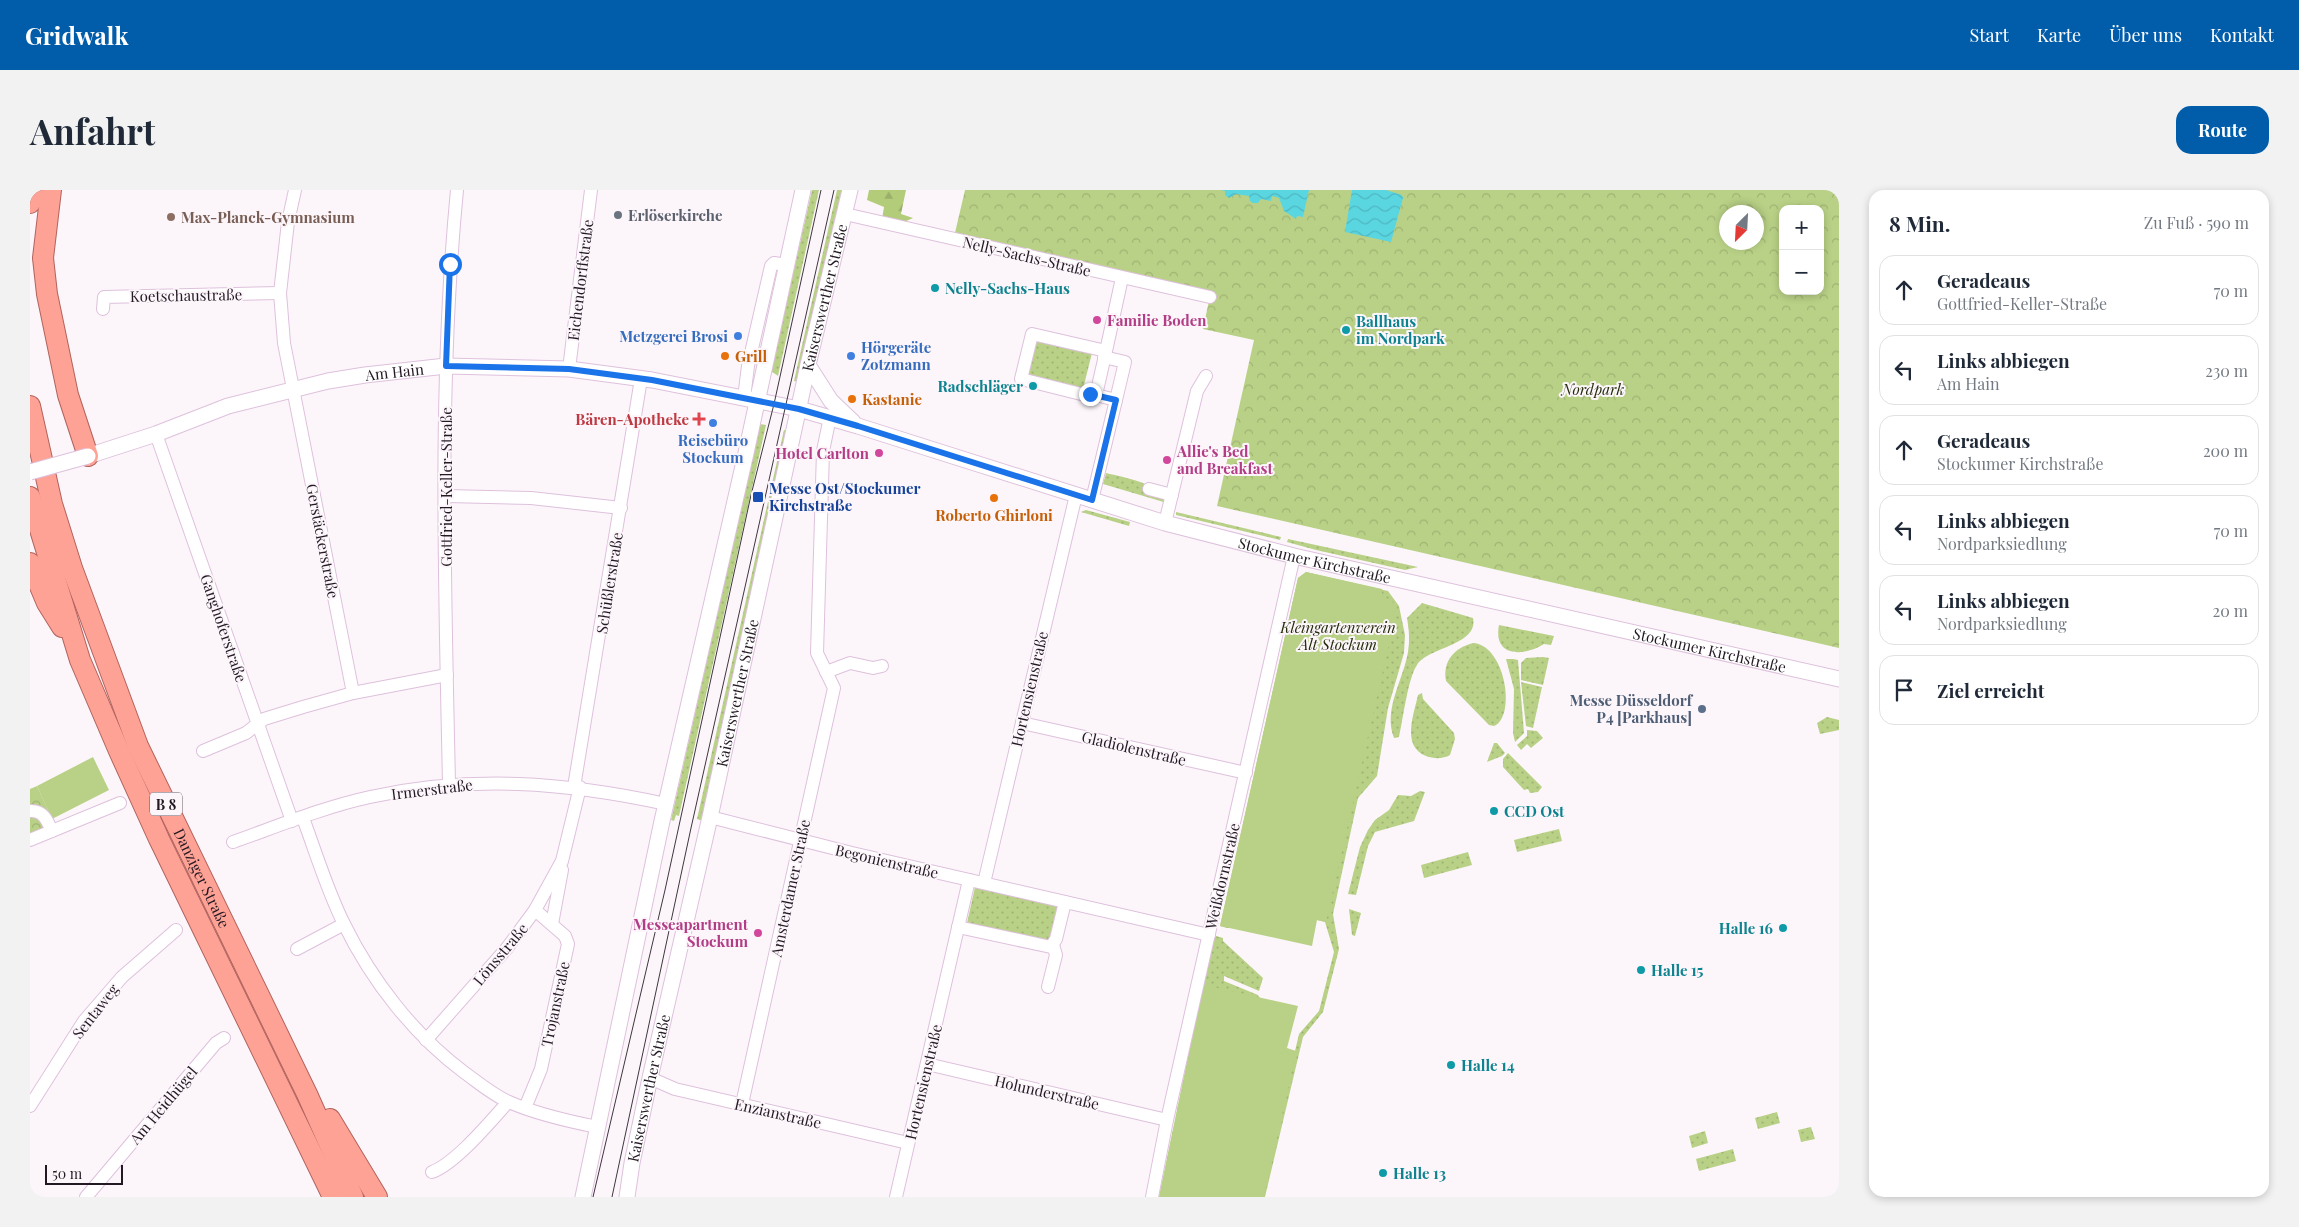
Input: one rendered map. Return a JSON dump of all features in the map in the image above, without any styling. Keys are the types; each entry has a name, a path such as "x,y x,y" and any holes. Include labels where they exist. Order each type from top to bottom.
{"highway":[{"path":"30,203 33,190"},
{"path":"51,190 43,258 47,294 68,395 88,456"},
{"name":"Danziger Straße","path":"30,406 52,504 72,568 138,746 306,1094 353,1197"},
{"name":"Danziger Straße","path":"30,497 80,660 159,839 332,1196"},
{"path":"30,563 47,603 80,660"},
{"path":"306,1094 324,1109 377,1197"}],"street":[{"path":"293,390 284,342 280,293 288,222 295,190"},
{"name":"Gottfried-Keller-Straße","path":"449,784 446,366 450,264 456,190"},
{"name":"Eichendorffstraße","path":"569,369 591,190"},
{"path":"584,1197 597,1127 751,399 786,265 803,190"},
{"name":"Kaiserswerther Straße","path":"627,1197 632,1163 650,1078 710,817 808,364 850,190"},
{"name":"Nelly-Sachs-Straße","path":"845,214 1210,297"},
{"path":"1096,395 1122,278"},
{"name":"Koetschaustraße","path":"103,309 104,297 280,293"},
{"path":"1092,500 1116,400 1125,362 1105,354 1032,334 1021,379 1081,394 1096,395 1116,400"},
{"path":"799,409 832,415 832,401 808,364"},
{"name":"Am Hain","path":"30,472 156,434 228,406 365,375 446,366 569,369 641,379 799,409"},
{"path":"1165,522 1196,391 1206,376"},
{"name":"Schüßlerstraße","path":"577,787 641,379"},
{"name":"Gerstäckerstraße","path":"293,390 353,693"},
{"name":"Stockumer Kirchstraße","path":"832,415 858,426 1092,500 1165,522 1294,556 1839,679"},
{"name":"Amsterdamer Straße","path":"742,1104 834,688 817,652 823,452 832,415"},
{"name":"Ganghoferstraße","path":"156,434 257,724 344,924 381,985 403,1015 426,1040 453,1064 508,1102 597,1127"},
{"path":"1149,489 1172,495"},
{"name":"Hortensienstraße","path":"984,883 1076,495"},
{"path":"446,496 531,498 621,508"},
{"name":"Weißdornstraße","path":"1152,1197 1294,556"},
{"path":"826,672 850,663 873,668 882,666"},
{"path":"203,751 246,733 264,719 353,693 447,675"},
{"name":"Gladiolenstraße","path":"1022,722 1246,773"},
{"name":"Irmerstraße","path":"233,842 369,798 449,784 504,783 577,787 666,804"},
{"name":"Lönsstraße","path":"552,924 562,879 562,861 577,787"},
{"path":"30,840 120,803"},
{"path":"30,811 38,811 42,814 52,831"},
{"name":"Begonienstraße","path":"710,817 969,880 1209,935"},
{"name":"Lönsstraße","path":"426,1040 507,948 536,910 562,861"},
{"name":"Hortensienstraße","path":"896,1197 969,880"},
{"path":"1048,987 1056,955 1053,945 1065,902"},
{"name":"Trojanstraße","path":"525,1108 541,1069 568,944 565,936 536,910"},
{"path":"297,949 344,924"},
{"path":"958,926 1046,947 1053,945"},
{"name":"Sentaweg","path":"30,1106 84,1021 122,977 176,930"},
{"name":"Am Heidhügel","path":"86,1197 216,1043 224,1038"},
{"name":"Holunderstraße","path":"927,1064 1168,1120"},
{"name":"Enzianstraße","path":"650,1078 674,1089 908,1144"},
{"path":"432,1172 440,1169 448,1162 508,1102"}],"green space":[{"path":"812,190 819,190 778,376 771,371"},
{"path":"837,190 844,190 800,382 794,381"},
{"path":"869,190 906,190 901,214 913,218 902,223 882,219 884,207 867,200"},
{"name":"Nordpark","path":"965,190 1839,190 1839,648 1217,506 1254,340 1203,329 1210,296 954,237"},
{"path":"1035,341 1092,353 1083,389 1031,379 1026,373"},
{"path":"760,424 766,425 679,816 676,815 674,821 671,820"},
{"path":"784,430 789,431 703,821 697,819"},
{"path":"1106,473 1149,486 1163,496 1167,503 1103,484"},
{"path":"1086,510 1130,522 1129,526 1081,512"},
{"path":"1176,512 1281,537 1280,540 1176,515"},
{"path":"1288,539 1418,567 1405,570 1316,550 1287,542"},
{"name":"Kleingartenverein Alt Stockum","path":"1306,572 1388,591 1399,606 1405,635 1404,653 1388,708 1377,776 1358,798 1333,914 1339,949 1323,1012 1303,1037 1265,1197 1254,1197 1287,1049 1295,1051 1299,1034 1319,1011 1334,952 1325,922 1317,920 1227,928 1220,926 1298,578"},
{"name":"Kleingartenverein Alt Stockum","path":"1306,572 1382,589 1382,595 1394,603 1397,608 1326,922 1317,920 1312,946 1220,926 1298,578"},
{"path":"1422,603 1473,618 1473,627 1461,640 1431,654 1417,665 1408,689 1399,737 1394,738 1391,727 1392,706 1408,652 1407,618"},
{"path":"1499,625 1554,636 1551,645 1544,644 1527,651 1511,651 1505,649 1501,643 1498,636"},
{"path":"1474,643 1485,647 1494,656 1504,683 1505,710 1501,720 1494,726 1489,725 1446,681 1446,667 1451,656 1461,648"},
{"path":"1526,658 1549,658 1543,685 1521,680 1521,663"},
{"path":"1506,659 1518,660 1524,733 1515,742 1513,733 1514,689"},
{"path":"1521,682 1542,687 1533,728 1526,726"},
{"path":"1422,693 1423,699 1454,733 1455,739 1450,755 1432,758 1418,751 1414,745 1411,737 1412,720 1418,695"},
{"path":"1827,717 1839,720 1839,730 1820,734 1817,723"},
{"path":"1527,730 1537,731 1543,738 1531,748 1527,744 1521,750 1517,745 1527,736"},
{"path":"1494,743 1497,743 1505,753 1487,762"},
{"path":"1508,753 1542,787 1538,792 1530,793 1528,789 1524,790 1503,767 1503,759"},
{"path":"93,757 109,790 52,819 37,786"},
{"path":"37,786 54,823 30,834 30,789"},
{"path":"1420,791 1425,792 1414,821 1375,832 1368,846 1356,895 1348,894 1360,847 1368,830 1375,820 1389,810 1398,795 1411,796"},
{"path":"1559,829 1562,841 1517,852 1514,840"},
{"path":"1468,852 1472,865 1424,878 1421,865"},
{"path":"975,887 1058,906 1049,943 967,923"},
{"path":"1349,909 1361,913 1355,936 1352,935"},
{"path":"1213,935 1223,938 1223,941 1263,978 1259,991 1224,976 1224,981 1258,995 1261,1000 1159,1197"},
{"path":"1204,985 1298,1006 1287,1048 1296,1051 1264,1197 1159,1197"},
{"path":"1777,1112 1780,1123 1758,1129 1755,1118"},
{"path":"1811,1127 1815,1139 1801,1142 1798,1130"},
{"path":"1705,1131 1708,1143 1692,1148 1689,1136"},
{"path":"1733,1149 1736,1161 1699,1171 1696,1159"}],"water":[{"path":"1221,190 1309,190 1303,217 1297,216 1296,219 1284,211 1279,198 1272,196 1271,201 1261,199 1258,203 1253,203 1250,201 1249,196 1236,194 1229,198 1225,195 1225,191"},
{"path":"1352,190 1386,190 1402,195 1403,198 1391,242 1345,232"}],"tram line":[{"path":"593,1197 665,890 751,495 774,404 821,190"},
{"path":"612,1197 691,828 834,190"}],"place":[{"name":"Erlöserkirche","path":"618,215"},
{"name":"Max-Planck-Gymnasium","path":"171,217"},
{"name":"Nelly-Sachs-Haus","path":"935,288"},
{"name":"Familie Boden","path":"1097,320"},
{"name":"Ballhaus im Nordpark","path":"1346,330"},
{"name":"Metzgerei Brosi","path":"738,336"},
{"name":"Grill","path":"725,356"},
{"name":"Hörgeräte Zotzmann","path":"851,356"},
{"name":"Radschläger","path":"1033,386"},
{"name":"Kastanie","path":"852,399"},
{"name":"Bären-Apotheke","path":"699,419"},
{"name":"Reisebüro Stockum","path":"713,423"},
{"name":"Hotel Carlton","path":"879,453"},
{"name":"Allie's Bed and Breakfast","path":"1167,460"},
{"name":"Messe Ost/Stockumer Kirchstraße","path":"758,497"},
{"name":"Roberto Ghirloni","path":"994,498"},
{"name":"Messe Düsseldorf P4 [Parkhaus]","path":"1702,709"},
{"name":"CCD Ost","path":"1494,811"},
{"name":"Halle 16","path":"1783,928"},
{"name":"Messeapartment Stockum","path":"758,933"},
{"name":"Halle 15","path":"1641,970"},
{"name":"Halle 14","path":"1451,1065"},
{"name":"Halle 13","path":"1383,1173"}],"route":[{"path":"450,264 446,366 508,366 569,369 652,380 799,409 1092,500 1116,400 1090,394"}]}
